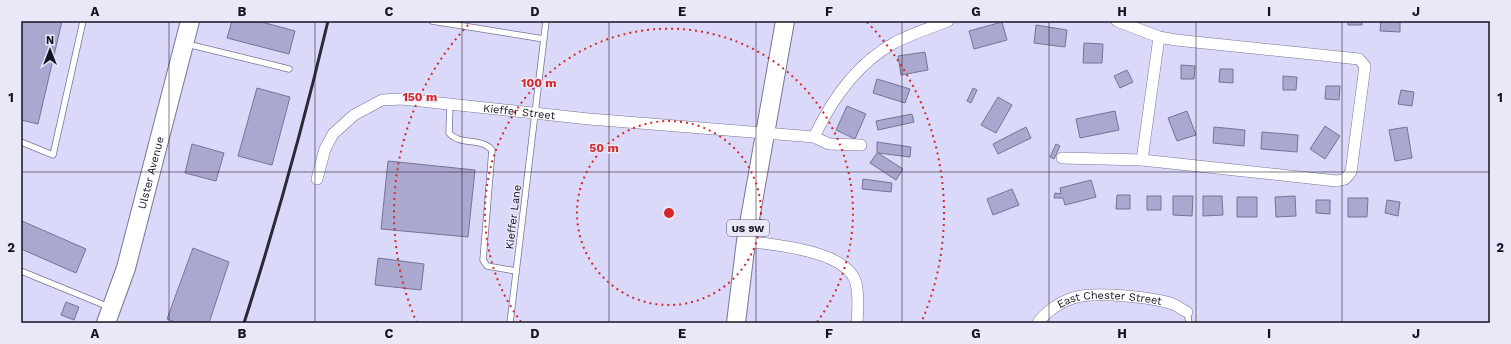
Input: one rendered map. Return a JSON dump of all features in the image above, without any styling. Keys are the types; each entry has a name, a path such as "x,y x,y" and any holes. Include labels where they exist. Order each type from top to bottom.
{"main road":[{"name":"Ulster Avenue","path":"109,315 126,268 190,21"},
{"name":"US 9W","path":"736,323 746,240 785,21"}],"street":[{"path":"814,137 847,81 872,57 895,43 948,21"},
{"path":"1062,158 1142,160 1337,181 1345,179 1353,167 1360,119 1365,66 1359,59 1176,40 1158,37 1117,21"},
{"path":"1142,160 1158,37"},
{"name":"Kieffer Street","path":"317,179 325,149 333,134 354,114 382,100 402,99 536,113 764,134 814,137 830,144 861,145"},
{"path":"746,240 797,248 832,259 845,267 852,274 856,282 858,299 857,323"},
{"name":"East Chester Street","path":"1038,323 1056,306 1073,298 1096,295 1132,297 1174,304 1188,318"}],"lane":[{"path":"21,142 53,155 83,21"},
{"path":"432,21 544,40"},
{"name":"Kieffer Lane","path":"510,323 546,21"},
{"path":"184,44 289,69"},
{"path":"450,104 449,133 454,139 487,144 492,150 483,260 487,266 516,271"},
{"path":"21,271 109,315"}],"building":[{"path":"21,21 62,21 38,124 21,120"},
{"path":"232,21 258,21 295,31 289,54 227,38"},
{"path":"1348,21 1362,21 1362,25 1348,25"},
{"path":"1381,21 1400,21 1400,32 1380,31"},
{"path":"1002,22 1007,40 974,49 969,31"},
{"path":"1036,25 1067,30 1065,47 1034,43"},
{"path":"1084,43 1103,44 1102,63 1083,63"},
{"path":"925,52 928,70 901,75 898,56"},
{"path":"1181,65 1195,66 1194,79 1181,79"},
{"path":"1220,69 1233,69 1233,83 1219,82"},
{"path":"1127,70 1133,82 1120,88 1114,76"},
{"path":"1283,76 1297,77 1296,90 1283,90"},
{"path":"877,79 910,89 905,103 873,93"},
{"path":"1326,86 1340,86 1339,100 1325,99"},
{"path":"257,88 290,97 272,165 238,156"},
{"path":"973,88 977,90 971,103 967,101"},
{"path":"1401,90 1414,92 1412,106 1398,104"},
{"path":"998,97 1012,105 996,133 981,125"},
{"path":"847,106 866,114 855,139 836,130"},
{"path":"1115,111 1119,130 1080,138 1076,119"},
{"path":"1187,111 1196,135 1177,141 1168,118"},
{"path":"912,114 914,122 878,130 876,121"},
{"path":"1325,126 1340,136 1325,159 1310,149"},
{"path":"1026,127 1031,138 998,154 993,144"},
{"path":"1214,127 1245,130 1244,146 1213,143"},
{"path":"1407,127 1412,158 1395,161 1389,130"},
{"path":"1262,132 1298,135 1297,152 1261,149"},
{"path":"877,142 911,147 910,157 878,153 903,169 896,180 870,163 877,153"},
{"path":"192,144 224,153 216,181 185,173"},
{"path":"1056,144 1060,146 1054,159 1050,157"},
{"path":"388,161 475,170 468,237 381,229"},
{"path":"863,179 892,183 891,192 862,189"},
{"path":"1091,180 1096,197 1065,205 1063,198 1054,198 1055,193 1061,194 1060,188"},
{"path":"1012,189 1019,205 993,215 987,199"},
{"path":"1117,195 1130,195 1130,209 1116,209"},
{"path":"1147,196 1161,196 1161,210 1147,210"},
{"path":"1173,196 1193,196 1192,216 1173,215"},
{"path":"1203,196 1222,196 1223,215 1203,216"},
{"path":"1295,196 1296,216 1276,217 1275,197"},
{"path":"1237,197 1257,197 1257,217 1237,217"},
{"path":"1348,198 1368,198 1367,217 1348,217"},
{"path":"1316,200 1330,200 1330,214 1316,213"},
{"path":"1387,200 1400,202 1398,216 1385,213"},
{"path":"22,221 86,249 76,273 21,249"},
{"path":"193,248 229,262 209,323 178,323 167,319"},
{"path":"378,258 424,264 421,290 375,285"},
{"path":"66,302 79,307 74,320 61,315"}],"railway":[{"path":"244,323 289,173 328,21"}]}
